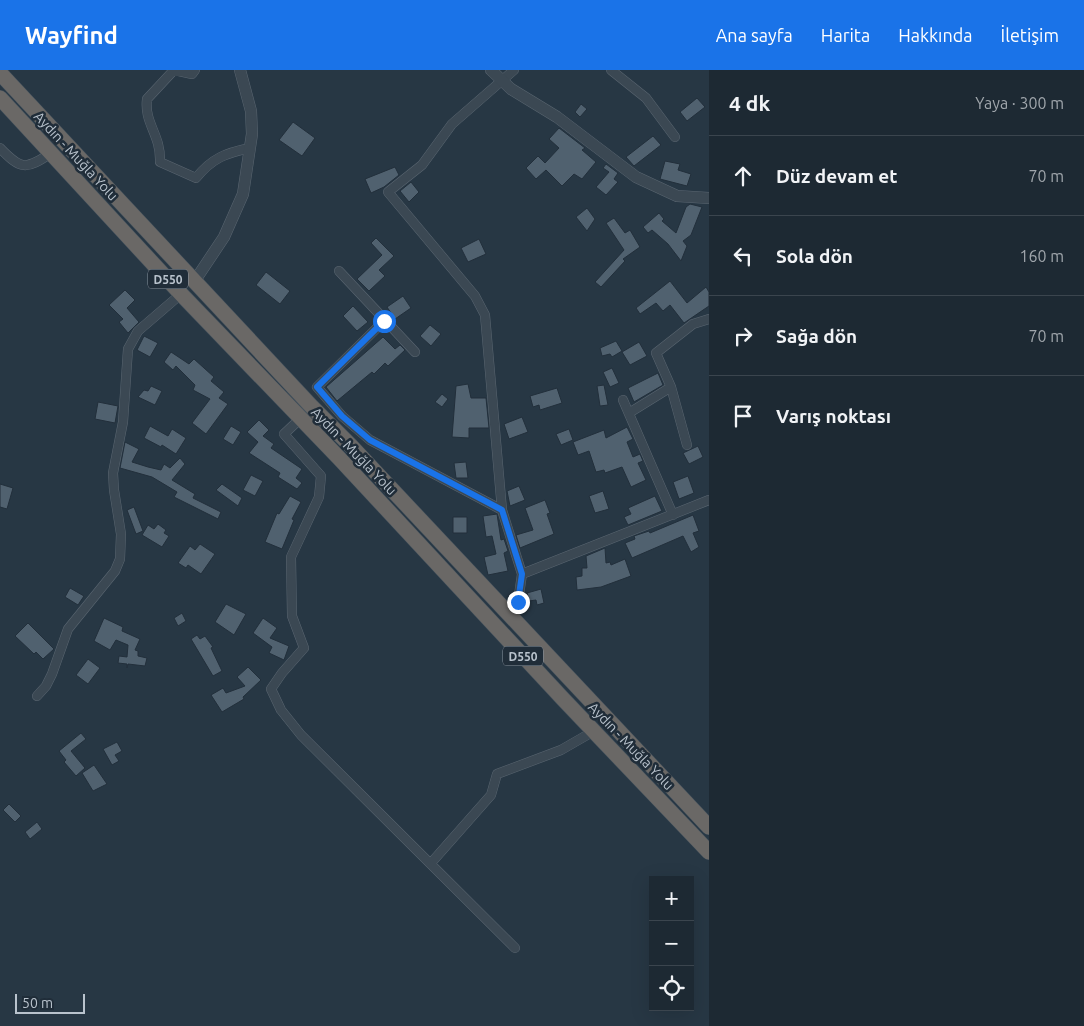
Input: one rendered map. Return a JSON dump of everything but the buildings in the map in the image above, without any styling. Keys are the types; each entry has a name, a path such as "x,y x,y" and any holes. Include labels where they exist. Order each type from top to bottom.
{"highway":[{"name":"Aydın - Muğla Yolu","path":"0,73 194,282 709,828"},
{"name":"Aydın - Muğla Yolu","path":"0,98 181,294 301,418 709,852"},
{"path":"181,294 194,282"}],"street":[{"path":"195,70 192,74 174,70 147,98 147,114 159,142 160,162 196,178 210,161 232,152 250,148"},
{"path":"194,282 210,261 234,220 243,194 252,121 239,70"},
{"path":"491,70 502,82 557,117 626,171 653,187 677,196 709,198"},
{"path":"506,612 518,602 522,574 502,510 485,315 474,296 388,192 422,164 452,124 514,70"},
{"path":"611,70 646,98 675,137"},
{"path":"0,148 17,164 26,166 35,164 51,153"},
{"path":"339,271 415,352"},
{"path":"37,696 46,686 52,674 68,628 115,571 120,559 122,534 113,473 123,422 128,350 138,331 181,294"},
{"path":"688,446 671,387 656,353 693,324 709,318"},
{"path":"384,321 317,387 342,416 370,440 502,510"},
{"path":"628,414 671,387"},
{"path":"623,400 673,515"},
{"path":"301,418 284,434 321,476 319,496 291,557 292,616 304,648 282,673 271,690 281,710 301,735 515,948"},
{"path":"522,574 709,500"},
{"path":"431,863 491,795 497,774 561,750 594,731"}],"route":[{"path":"384,321 317,387 342,416 370,440 502,510 522,574 518,602"}]}
